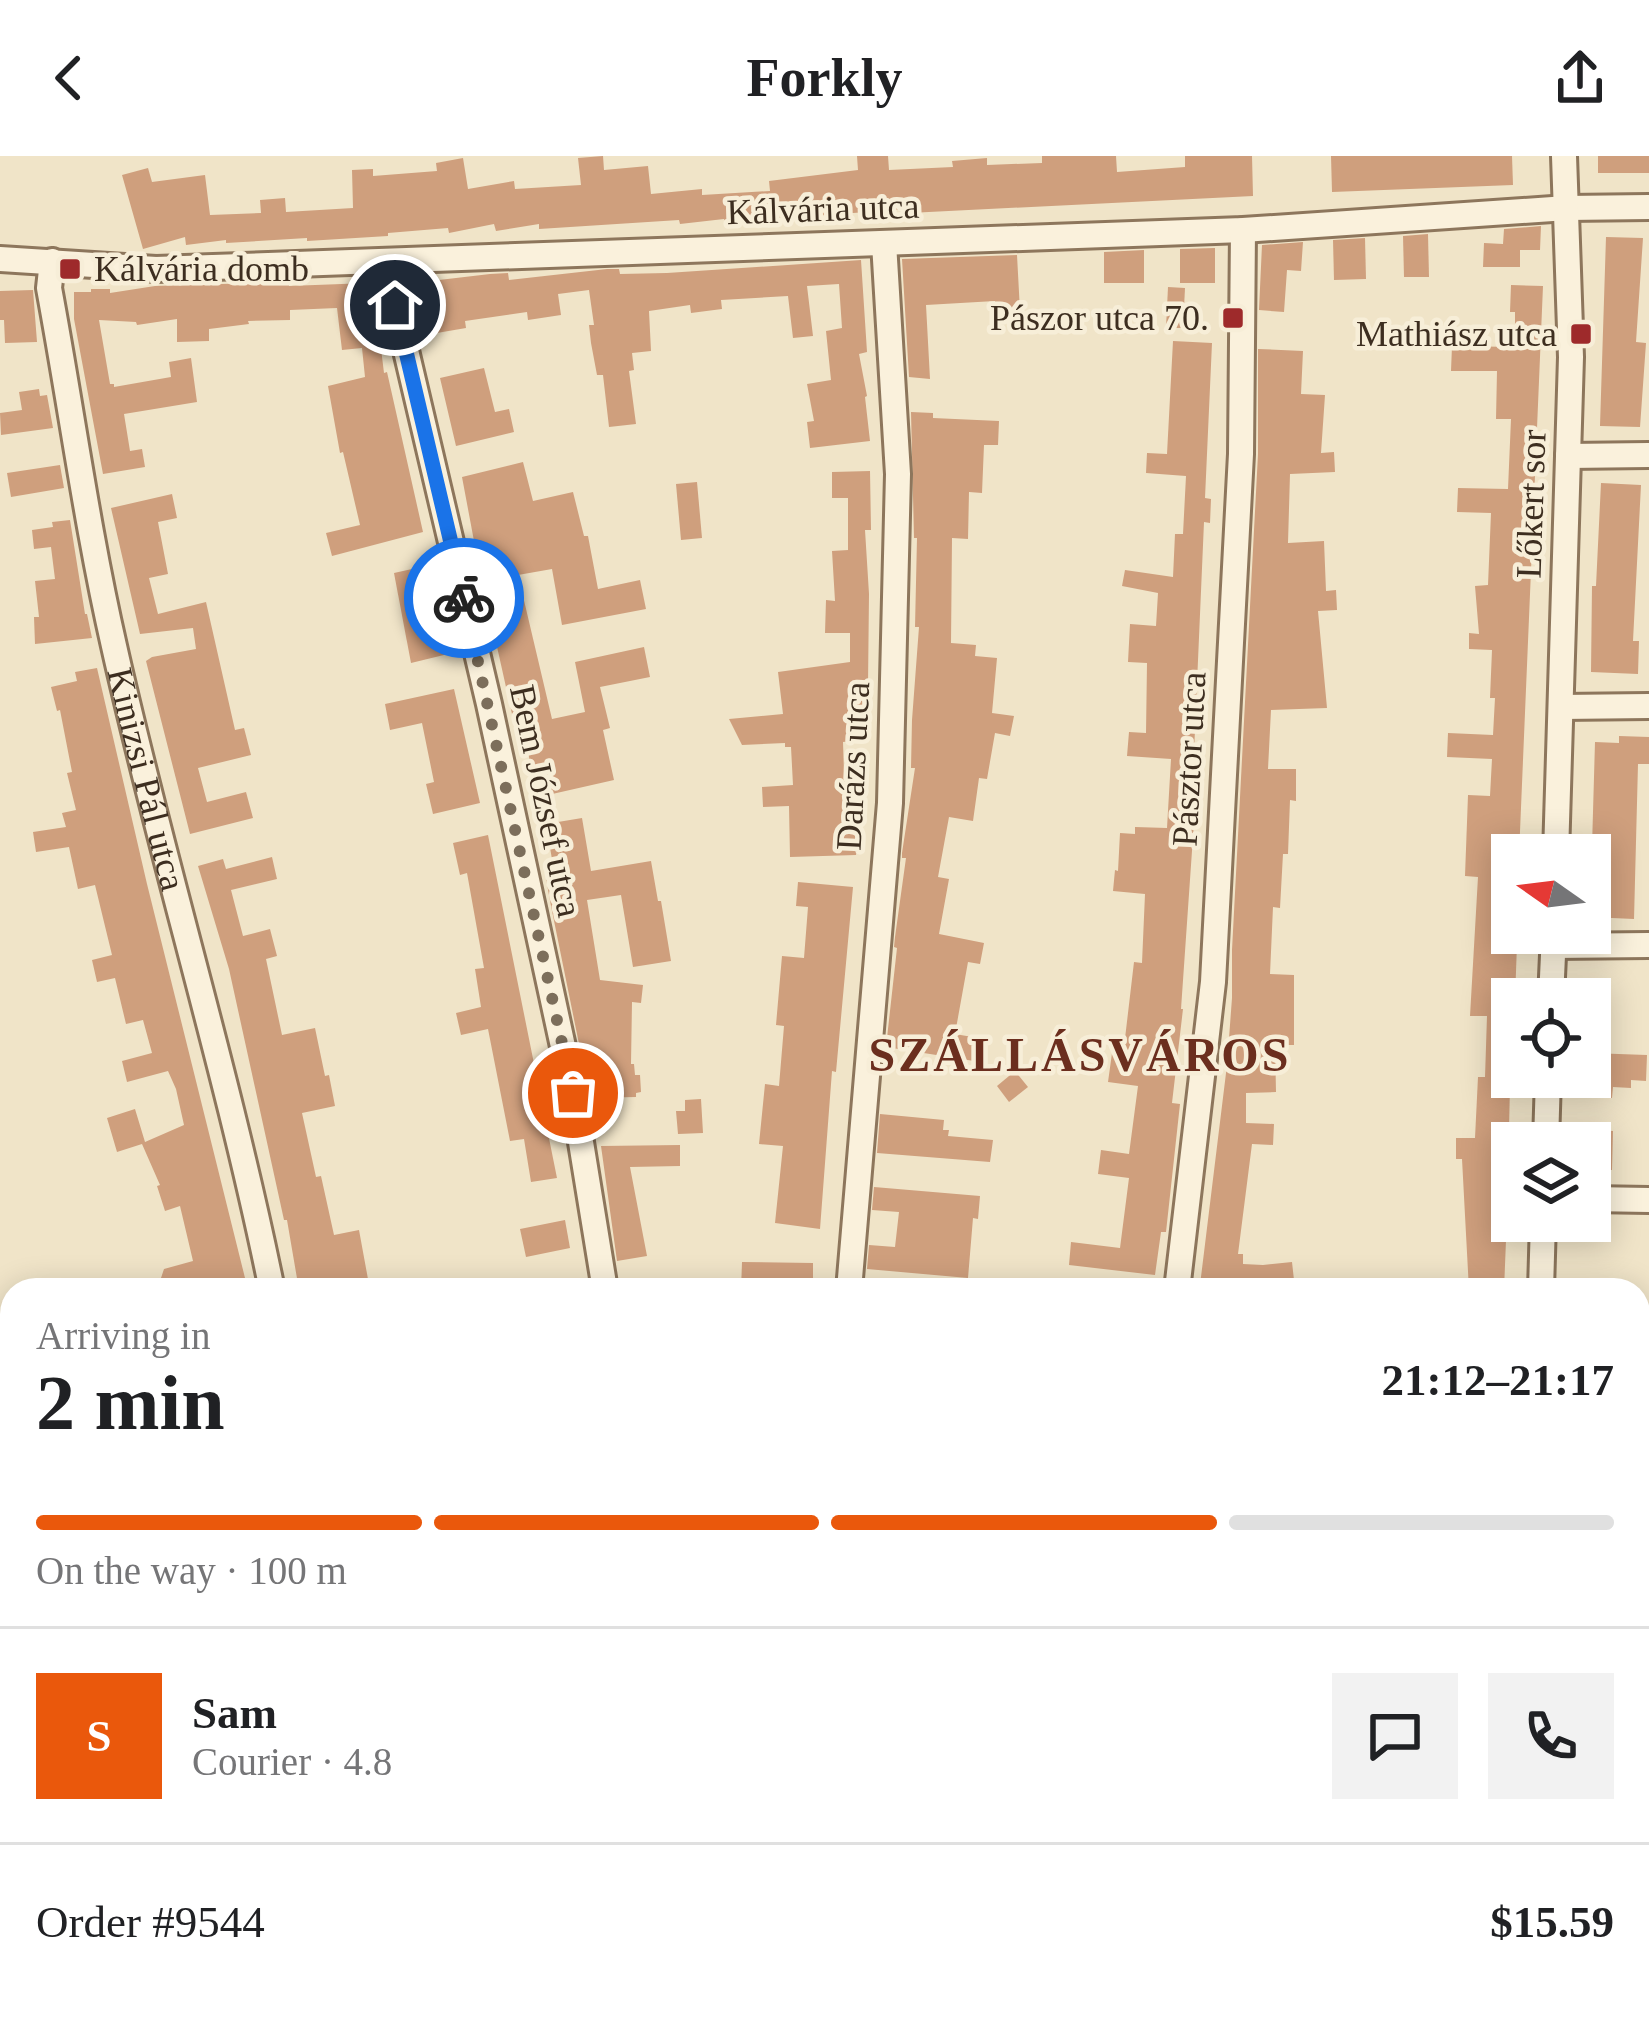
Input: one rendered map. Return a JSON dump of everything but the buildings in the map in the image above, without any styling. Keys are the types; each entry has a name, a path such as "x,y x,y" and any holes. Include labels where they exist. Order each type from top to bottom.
{"street":[{"name":"Lőkert sor","path":"1557,834 1571,357 1564,156"},
{"name":"Kálvária utca","path":"0,259 156,269 1244,230 1567,208 1649,207"},
{"name":"Pásztor utca","path":"1178,1278 1213,982 1241,454 1244,230"},
{"name":"Darázs utca","path":"850,1278 890,803 898,475 884,243"},
{"name":"Kinizsi Pál utca","path":"52,261 49,287 113,644 270,1278"},
{"name":"Bem József utca","path":"385,261 573,1093 603,1278"},
{"path":"1568,456 1649,455"},
{"path":"1561,707 1649,706"},
{"path":"1611,942 1649,944"},
{"path":"1611,1199 1649,1200"},
{"path":"1541,1278 1542,1242"}],"way so far":[{"path":"464,598 573,1093"}],"place":[{"name":"Kálvária domb","path":"70,269"},
{"name":"Pászor utca 70.","path":"1233,318"},
{"name":"Mathiász utca","path":"1581,334"}],"district":[{"name":"SZÁLLÁSVÁROS","path":"1080,1054"}],"route":[{"path":"395,305 464,598"}]}
